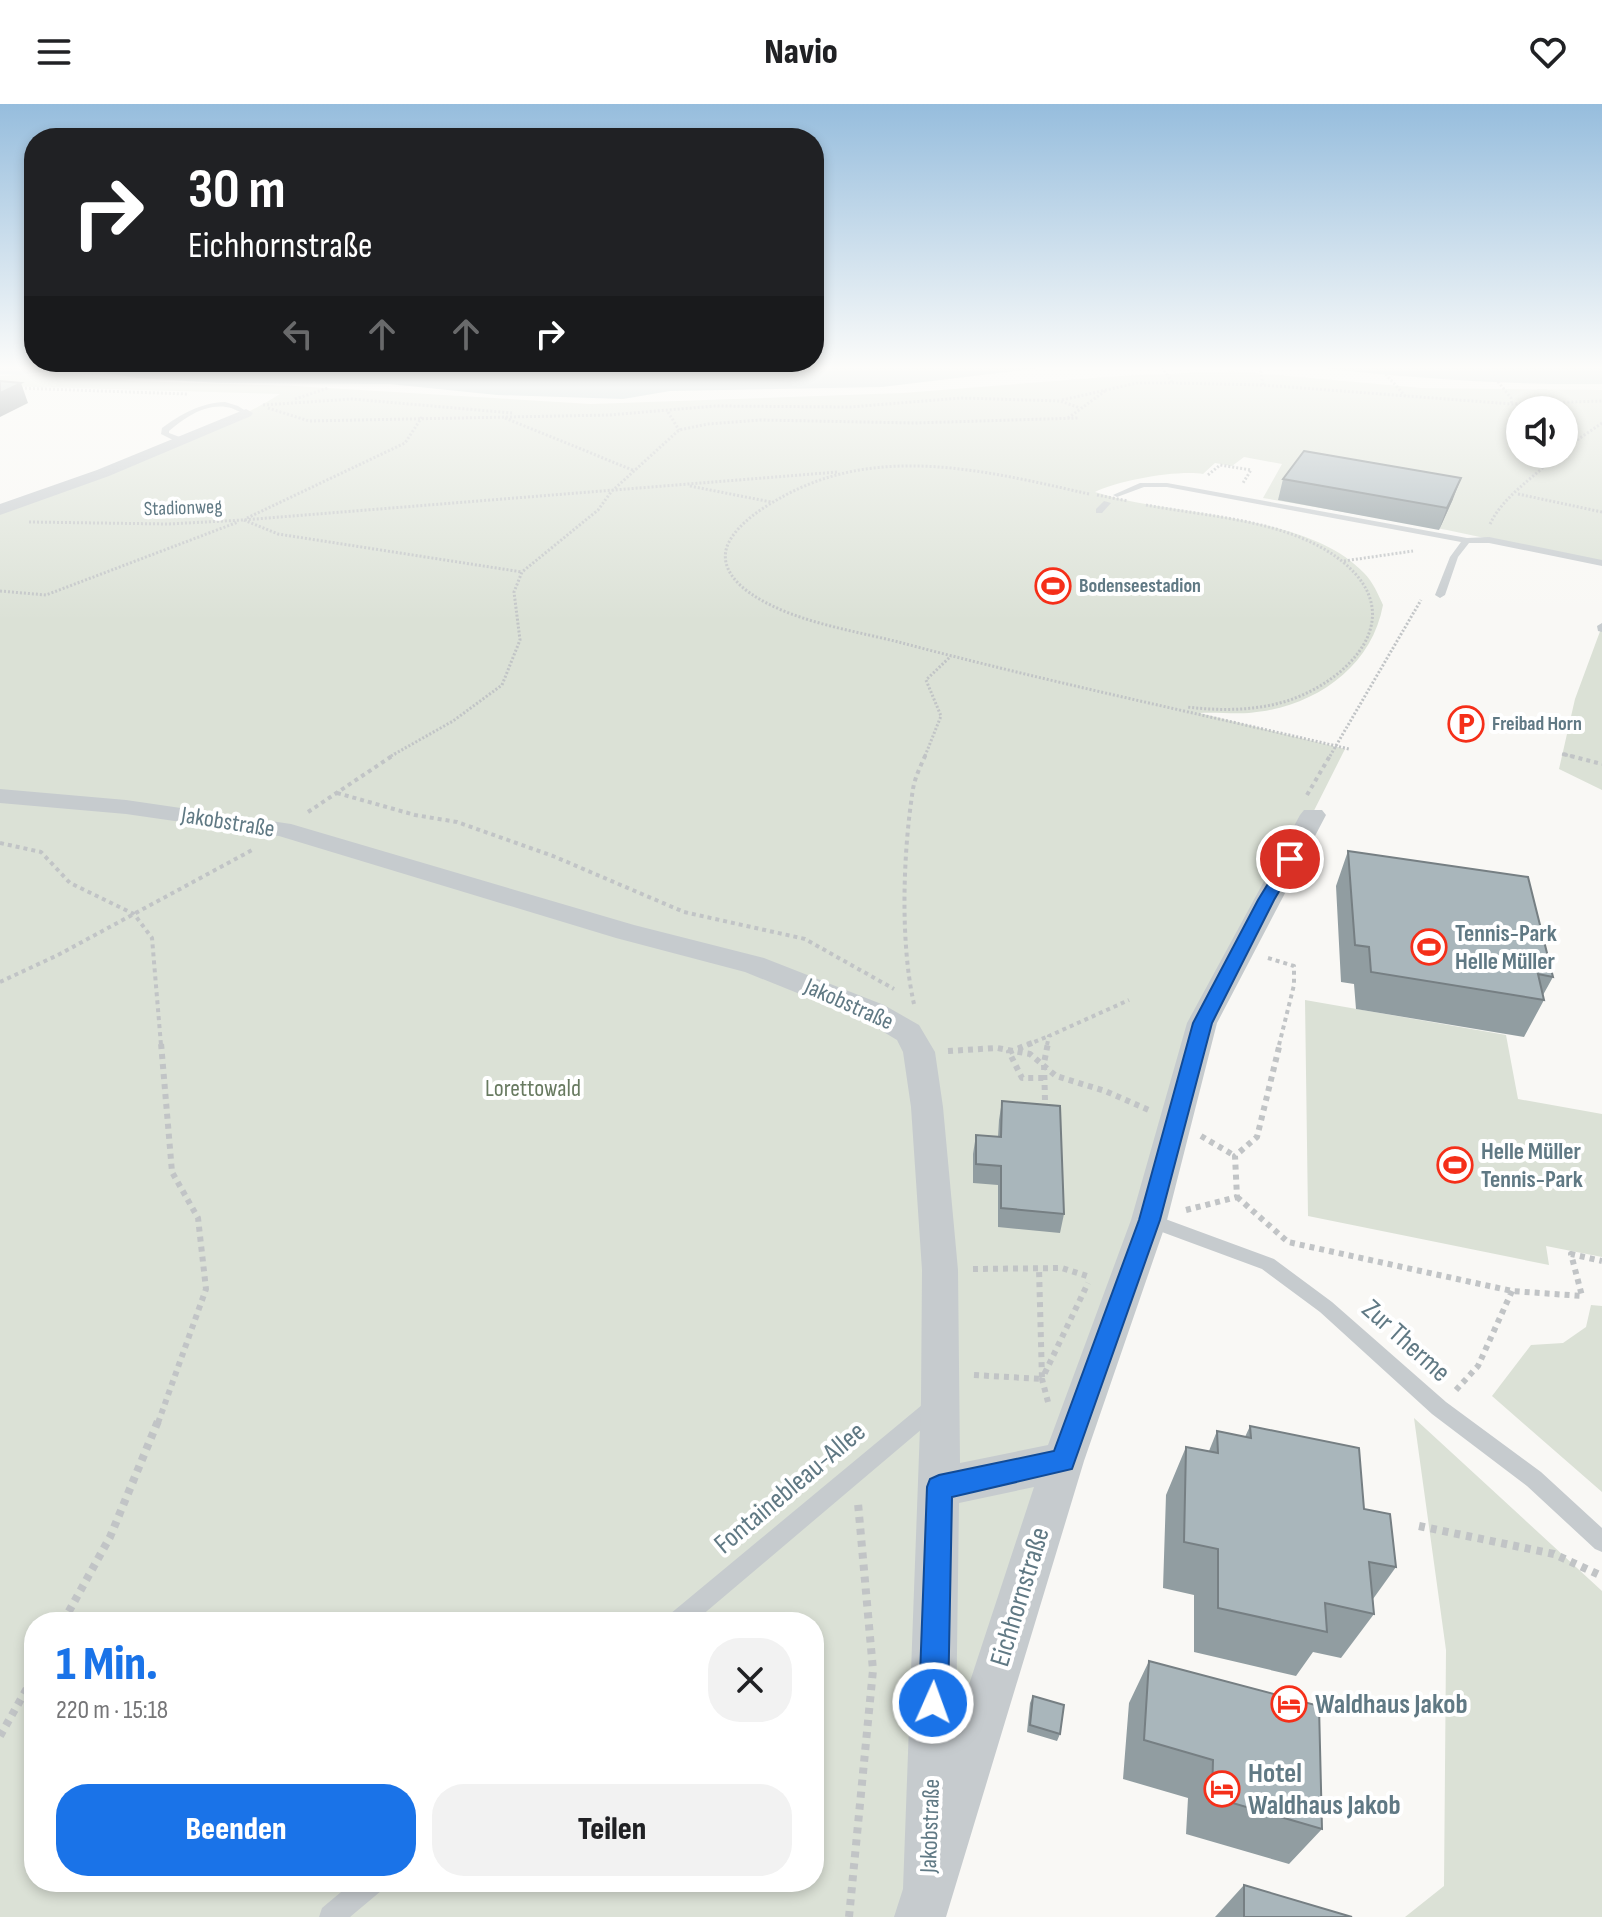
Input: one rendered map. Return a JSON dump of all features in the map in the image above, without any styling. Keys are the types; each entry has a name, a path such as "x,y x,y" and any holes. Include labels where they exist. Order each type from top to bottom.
{"street":[{"path":"0,510 154,452"},
{"name":"Jakobstraße","path":"0,796 126,807 282,829 626,932 754,965 825,991 902,1027 919,1052 940,1270 939,1487 924,1902"},
{"name":"Eichhornstraße","path":"924,1902 1063,1461 1149,1220 1202,1023 1313,815"},
{"path":"939,1487 1063,1461"}],"lane":[{"path":"1117,495 1143,485 1167,485 1467,541 1483,539 1602,563"},
{"path":"1099,511 1107,503"},
{"path":"1440,595 1454,557 1467,541"},
{"name":"Zur Therme","path":"1149,1220 1268,1264 1326,1307 1439,1408 1534,1479 1602,1542"},
{"name":"Fontainebleau-Allee","path":"690,1612 855,1470 941,1387"},
{"path":"331,1917 360,1892"}],"path":[{"path":"0,591 46,595 243,520 387,452"},
{"path":"587,452 635,471"},
{"path":"656,452 611,492 598,510 522,572 514,592 520,640 502,685 453,721 335,792 415,815 457,822 553,856 684,912 805,939 915,1001 906,968 907,868 913,786 941,716 926,680 952,656"},
{"path":"1220,465 1251,470"},
{"path":"685,485 890,466 951,467 1128,501"},
{"path":"1483,539 1499,505 1517,494 1544,468"},
{"path":"853,471 791,491 741,526 727,543 725,563 733,579 757,598 780,610 952,656 1349,749"},
{"path":"685,485 772,502"},
{"name":"Stadionweg","path":"30,522 168,524 243,520 685,485"},
{"path":"1517,494 1602,512"},
{"path":"1142,504 1286,535 1318,547 1343,562 1363,581 1373,600 1375,618 1370,635 1355,660 1328,682 1291,700 1254,708 1204,709 1150,702"},
{"path":"243,520 278,534 522,572"},
{"path":"1343,562 1419,550"},
{"path":"1562,754 1602,764"},
{"path":"0,982 250,852 282,829"},
{"path":"0,843 41,852 70,883 134,914 152,938 172,1172 198,1218 206,1289 173,1386 110,1537 69,1612"},
{"path":"1277,961 1294,966 1294,985 1257,1137 1235,1156 1237,1197 1288,1242 1512,1291 1582,1296 1571,1254 1602,1261"},
{"path":"1009,1052 1129,1000"},
{"path":"1045,1100 1044,1063 1049,1036"},
{"path":"919,1052 997,1048 1030,1054 1056,1076 1152,1111"},
{"path":"1009,1052 1022,1078 1045,1078"},
{"path":"1149,1220 1237,1197"},
{"path":"941,1387 1042,1379 1039,1268"},
{"path":"940,1270 1062,1268 1090,1277"},
{"path":"1439,1408 1478,1366 1512,1291"},
{"path":"849,1917 873,1670 855,1470"},
{"path":"1419,1526 1554,1554 1602,1576"},
{"path":"0,1736 24,1694"}],"green space":[{"name":"Lorettowald","path":"159,452 1506,452 1506,468 1578,468 1578,452 1602,452 1602,563 1447,530 1263,498 1282,464 1244,457 1232,466 1215,463 1203,474 1149,477 1095,492 1237,519 1309,538 1339,553 1364,573 1383,605 1366,649 1335,682 1315,694 1272,710 1199,713 1345,749 1190,1057 904,1917 0,1917 0,510"},
{"path":"1602,626 1602,790 1559,769 1575,699"},
{"name":"Helle Müller Tennis-Park","path":"1305,1000 1506,1035 1518,1099 1602,1114 1602,1257 1546,1246 1549,1265 1308,1216"},
{"path":"1591,1305 1602,1306 1602,1492 1492,1396 1531,1345 1563,1343 1586,1327"},
{"path":"1414,1418 1602,1591 1602,1917 1405,1917 1444,1886 1446,1650"}],"building":[{"path":"1304,452 1461,478 1447,508 1283,479"},
{"name":"Tennis-Park Helle Müller","path":"1348,851 1528,877 1553,977 1538,974 1544,1000 1371,972 1369,947 1355,945"},
{"path":"1002,1101 1060,1106 1064,1214 1001,1208 1001,1166 976,1164 976,1135 1001,1137"},
{"path":"1250,1426 1359,1448 1364,1509 1390,1514 1396,1567 1369,1562 1374,1614 1325,1603 1327,1632 1218,1608 1218,1549 1184,1542 1186,1447 1218,1453 1217,1431 1251,1438"},
{"path":"1149,1661 1319,1706 1322,1829 1212,1797 1213,1760 1144,1740"},
{"path":"1033,1696 1064,1705 1060,1734 1030,1725"},
{"path":"1244,1885 1352,1917 1244,1917"}],"place":[{"name":"Bodenseestadion","path":"1053,586"},
{"name":"Freibad Horn","path":"1466,724"},
{"name":"Tennis-Park Helle Müller","path":"1429,947"},
{"name":"Helle Müller Tennis-Park","path":"1455,1165"},
{"name":"Waldhaus Jakob","path":"1289,1704"},
{"name":"Hotel Waldhaus Jakob","path":"1222,1789"}],"route":[{"path":"933,1703 939,1487 1063,1461 1149,1220 1202,1023 1290,859"}]}
